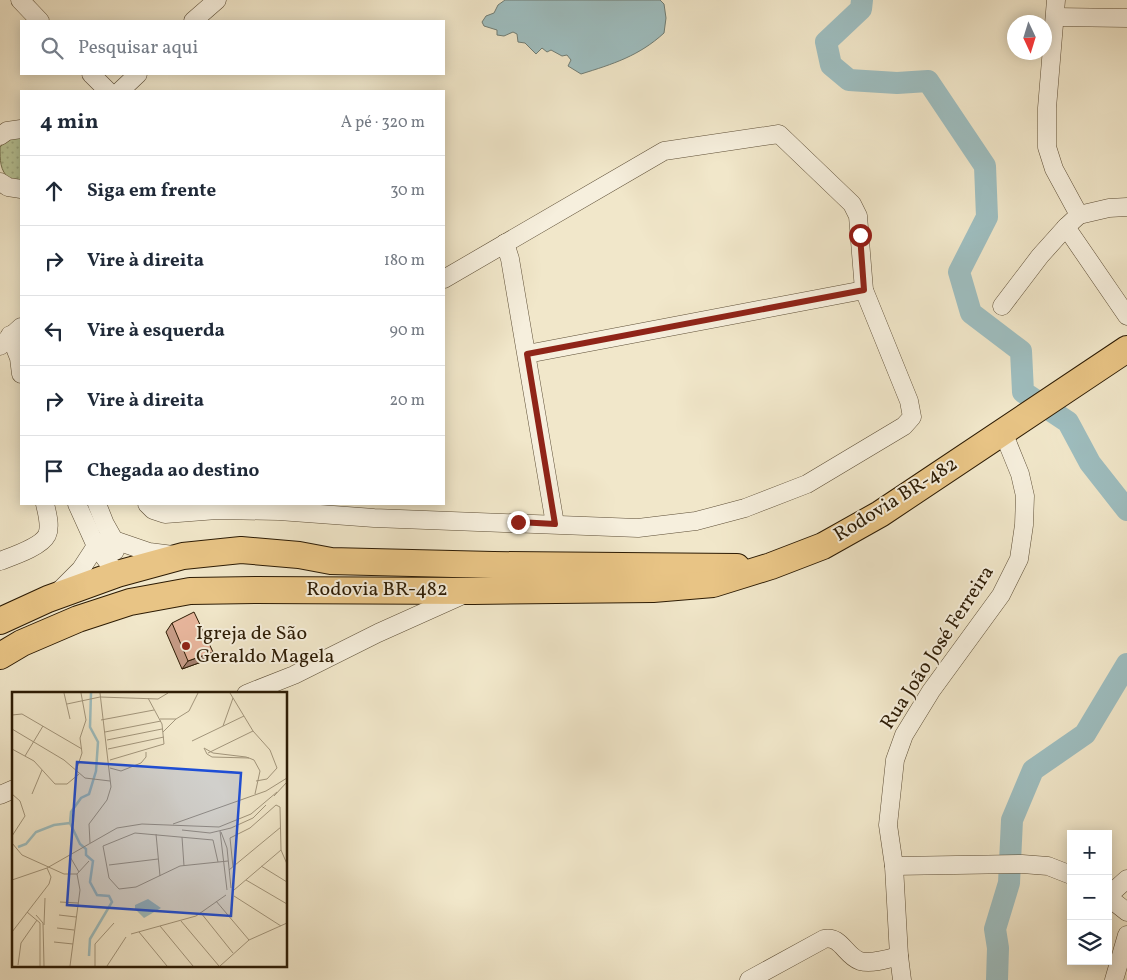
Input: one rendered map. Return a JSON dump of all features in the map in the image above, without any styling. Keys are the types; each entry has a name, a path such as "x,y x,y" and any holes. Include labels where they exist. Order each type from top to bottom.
{"highway":[{"name":"Rodovia BR-482","path":"0,656 22,643 78,619 130,602 190,591 653,590 713,584 823,546 880,514 1127,349"},
{"name":"Rodovia BR-482","path":"0,621 48,599 117,574 183,556 241,550 331,561 493,565 671,565 763,568"},
{"path":"117,574 122,591 130,602"}],"street":[{"path":"20,0 39,20"},
{"path":"194,20 211,2"},
{"path":"1127,18 1055,9 1047,108 1047,146 1072,221 1127,316"},
{"path":"92,75 107,90"},
{"path":"121,90 137,75"},
{"path":"0,136 13,129 20,129"},
{"path":"148,505 152,510 165,514 218,510 373,511 638,528 696,521 745,508 807,484 904,426 912,417 909,401 864,290 858,216 852,204 779,134 664,151 445,278"},
{"path":"1002,306 1040,256 1072,221 1109,208 1127,207"},
{"path":"504,243 510,259 555,524"},
{"path":"527,354 864,290"},
{"path":"11,336 20,366"},
{"name":"Rua João José Ferreira","path":"902,980 894,866 888,825 895,760 904,735 931,691 1001,596 1018,559 1024,525 1025,496 1013,426"},
{"path":"0,561 41,543 48,534 48,518 45,505"},
{"path":"77,505 96,546 117,574"},
{"path":"97,505 114,540 117,574"},
{"path":"48,599 81,569 96,546 104,542 114,540 149,552 183,556"},
{"path":"251,692 294,675 378,633 473,591"},
{"path":"0,795 12,790"},
{"path":"894,866 989,863 1022,864 1048,866 1067,873"},
{"path":"1112,893 1127,879"},
{"path":"1112,900 1127,912"},
{"path":"1114,980 1127,935"},
{"path":"750,980 824,939 830,938 836,940 852,957 861,961 881,960 899,956"}],"green space":[{"path":"20,136 20,182 6,175 0,161 0,147 10,138"}],"water":[{"path":"505,0 660,0 664,4 666,18 664,33 645,48 615,63 581,74 568,66 571,60 567,55 562,56 551,50 547,52 542,48 536,54 525,43 518,42 517,34 513,32 504,36 497,35 497,30 484,26 482,22 486,16 494,13 498,5"}],"building":[{"path":"194,612 213,652 188,661 172,623"}],"waterway":[{"path":"862,0 861,9 826,42 831,65 849,80 897,83 928,81 985,166 987,217 959,272 971,313 1021,351 1023,392 1068,422 1090,463 1127,510"},
{"path":"997,980 998,948 995,929 1009,883 1012,820 1033,770 1085,734 1127,664"}],"place":[{"name":"Igreja de São Geraldo Magela","path":"186,646"}],"route":[{"path":"518,522 555,524 527,354 864,290 860,235"}]}
